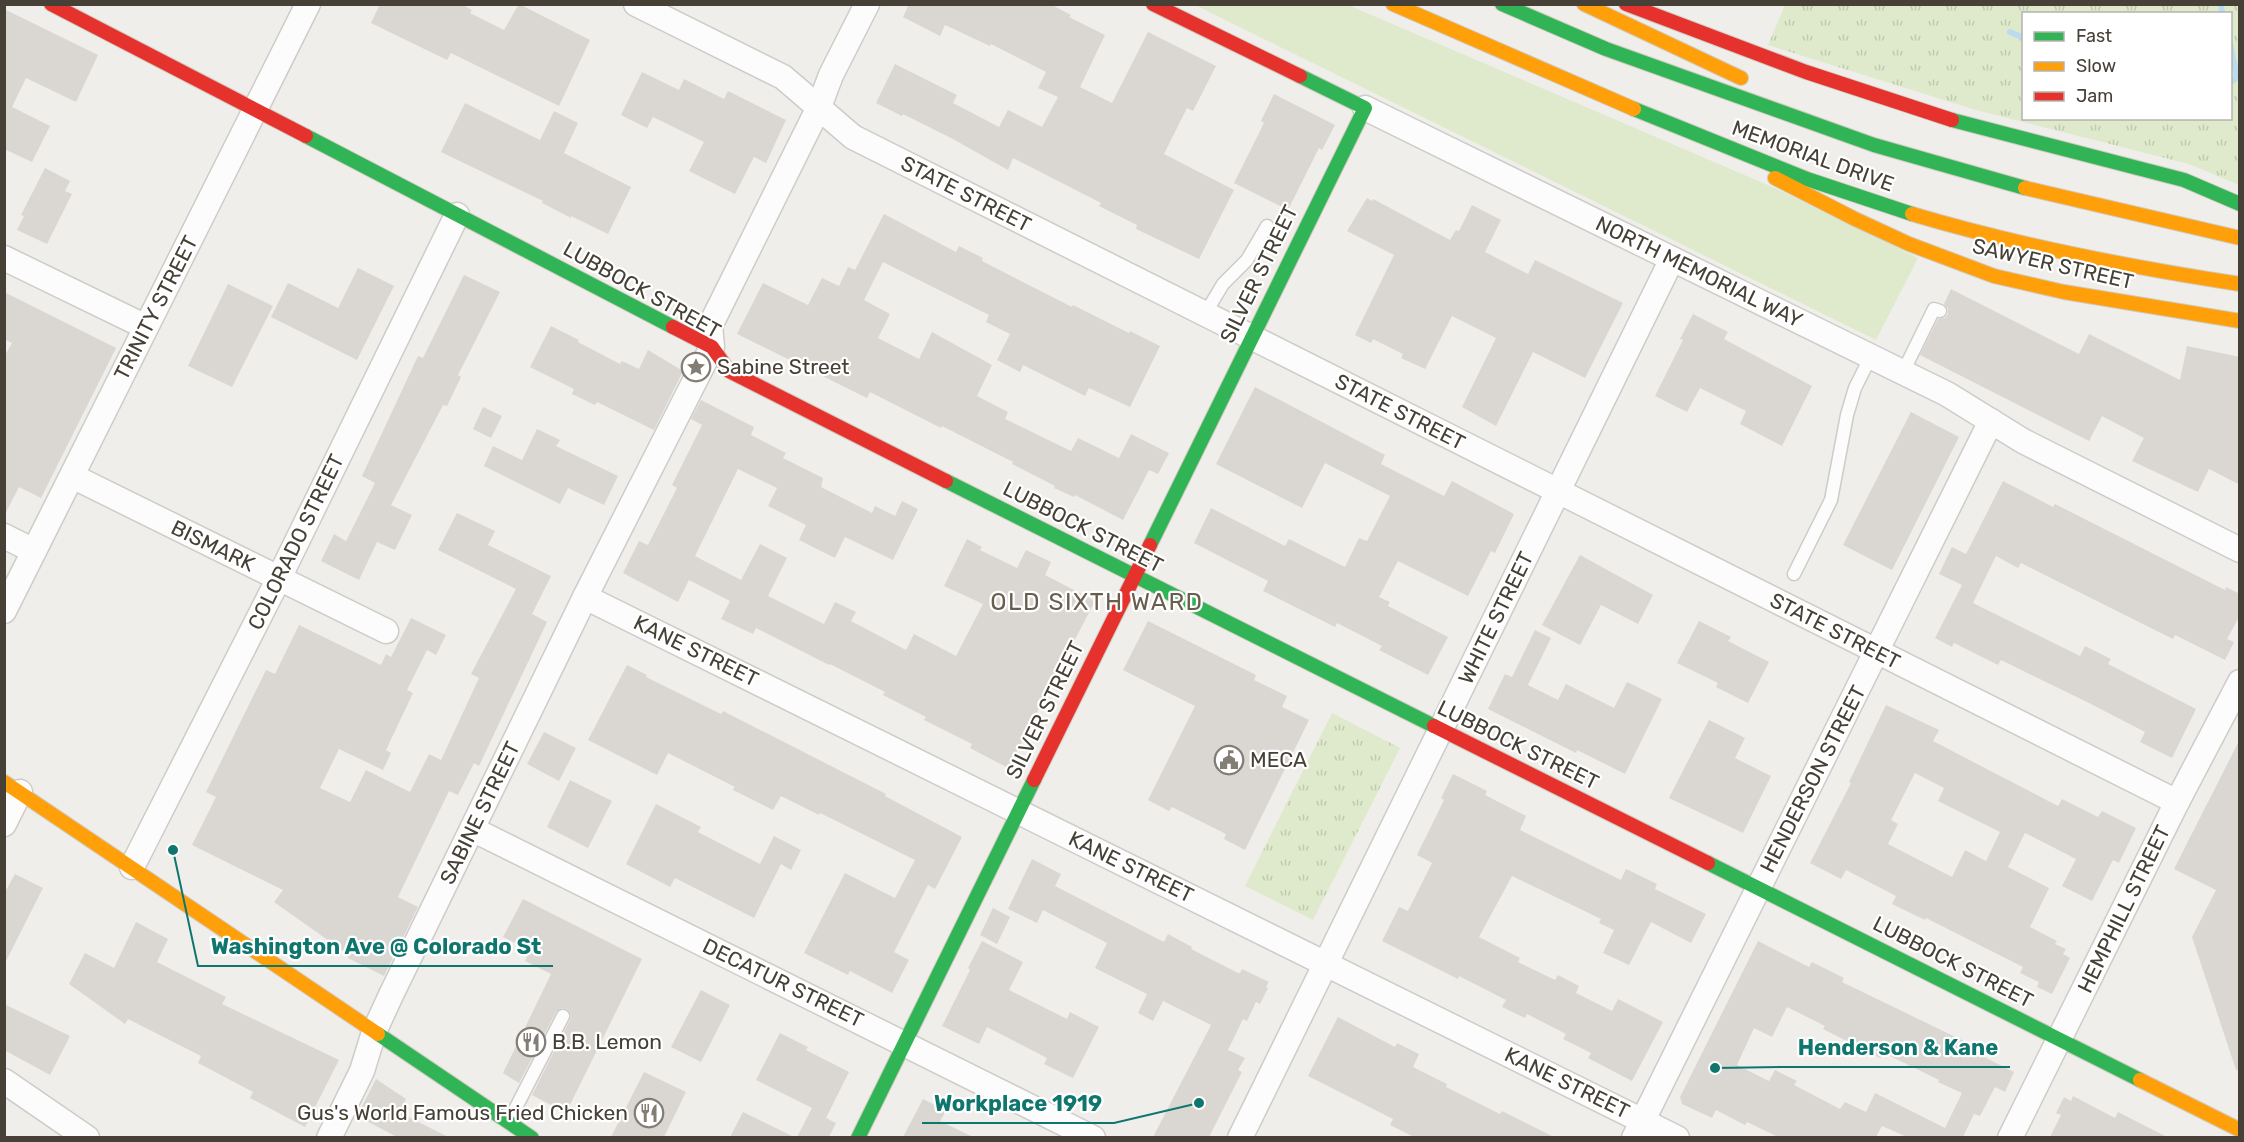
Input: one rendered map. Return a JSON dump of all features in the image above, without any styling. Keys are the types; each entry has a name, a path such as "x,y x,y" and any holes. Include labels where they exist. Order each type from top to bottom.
{"street":[{"name":"LUBBOCK STREET","path":"51,4 712,347 729,371 1134,577 2240,1130"},
{"name":"TRINITY STREET","path":"4,610 308,4"},
{"name":"STATE STREET","path":"636,4 783,77 853,137 2177,802"},
{"name":"SABINE STREET","path":"329,1137 363,1071 374,1032 472,829 585,597 712,347 710,326 819,107 831,75 867,4"},
{"name":"NORTH MEMORIAL WAY","path":"1153,4 1947,394 2023,441 2240,550"},
{"name":"MEMORIAL DRIVE","path":"1393,4 1705,140 1816,182 1928,218 2153,272 2240,284"},
{"name":"MEMORIAL DRIVE","path":"1502,4 1606,49 1874,145 2040,192 2240,238"},
{"path":"1584,4 1753,83"},
{"path":"1626,4 1678,19 1806,72 1972,126 2184,180 2240,204"},
{"path":"1773,94 1874,145"},
{"name":"SILVER STREET","path":"858,1137 1365,108"},
{"name":"SAWYER STREET","path":"1705,140 1855,221 1922,251 1985,273 2065,292 2240,321"},
{"name":"COLORADO STREET","path":"132,867 279,578 457,215"},
{"path":"4,258 146,327"},
{"name":"WHITE STREET","path":"1240,1137 1672,259"},
{"name":"HENDERSON STREET","path":"1638,1129 1991,421"},
{"name":"BISMARK","path":"72,476 386,631"},
{"path":"4,536 34,551"},
{"name":"KANE STREET","path":"585,597 1326,963 1638,1129 1677,1137"},
{"name":"HEMPHILL STREET","path":"2010,1137 2061,1039 2177,802 2240,682"},
{"path":"4,825 12,787 532,1137"},
{"name":"DECATUR STREET","path":"472,829 1093,1137"},
{"path":"4,1082 87,1137"}],"lane":[{"path":"1205,314 1223,284 1247,260 1267,226"},
{"path":"1903,372 1934,309 1940,311"},
{"path":"1794,574 1831,500 1847,416 1855,388 1871,356"},
{"path":"509,1122 563,1016"}],"green space":[{"path":"1195,5 1348,5 1777,189 1918,258 1876,340"},
{"path":"1785,5 2239,5 2239,185 2189,164 1976,110 1768,45"},
{"path":"1332,713 1400,748 1313,920 1245,886"}],"building":[{"path":"380,4 461,4 472,10 470,13 504,30 519,4 590,40 559,106 451,53 447,60 371,23"},
{"path":"909,4 1050,4 1071,15 1069,17 1105,35 1080,87 1112,103 1148,32 1216,66 1193,111 1187,108 1164,154 1234,190 1199,259 1136,229 1137,225 1099,206 1101,203 1013,158 1008,170 951,138 876,103 895,64 957,95 953,103 999,127 1008,110 1042,127 1058,97 1038,88 1046,72 991,44 990,46 945,25 940,36 903,17"},
{"path":"4,9 98,55 76,102 26,78 12,107 50,126 32,162 4,149"},
{"path":"642,72 679,90 684,79 724,99 728,91 786,120 766,163 754,157 735,194 689,171 704,142 653,117 647,128 621,115"},
{"path":"1274,94 1335,125 1322,150 1319,148 1288,210 1234,183 1264,123 1261,121"},
{"path":"465,103 540,140 554,111 578,123 564,153 631,187 608,234 571,216 571,218 542,203 543,201 441,152"},
{"path":"45,168 70,181 65,191 72,194 47,244 17,230 24,216 21,215"},
{"path":"1367,198 1372,201 1373,199 1450,240 1456,230 1459,231 1472,205 1501,220 1485,252 1528,274 1535,260 1623,303 1585,378 1533,352 1496,426 1462,407 1496,338 1452,316 1425,369 1401,358 1403,354 1373,339 1371,343 1355,335 1394,255 1347,231"},
{"path":"884,214 956,252 959,246 983,258 982,261 1072,307 1073,305 1160,346 1130,407 1089,388 1085,396 1023,365 1020,372 997,360 1010,334 986,322 989,315 883,262 864,300 890,314 878,338 919,359 932,332 992,365 977,396 1008,412 1005,419 1071,451 1078,438 1119,458 1131,434 1169,453 1158,474 1149,470 1123,520 1075,495 1074,497 1054,488 1055,486 1012,464 1013,462 942,426 941,428 870,392 867,398 737,334 763,283 808,305 822,278 839,286 848,267 855,270"},
{"path":"358,268 394,286 357,360 271,317 288,283 338,308"},
{"path":"464,275 500,292 458,375 461,377 447,406 443,405 391,505 412,515 395,550 377,542 359,580 321,561 334,534 346,541 375,483 362,476 418,356 423,358"},
{"path":"228,284 273,306 232,387 188,366"},
{"path":"1951,289 2079,354 2089,334 2180,380 2187,346 2240,357 2240,485 2209,469 2198,492 2132,461 2144,438 2102,416 2089,441 1920,355 1938,319 1945,318 1948,314 1948,309 1944,304"},
{"path":"4,292 116,348 41,498 19,487 4,516 4,357 12,343 4,339"},
{"path":"1693,314 1728,332 1724,339 1812,386 1782,446 1740,424 1746,411 1700,388 1687,412 1655,396 1683,340 1680,339"},
{"path":"551,326 620,364 622,361 639,369 648,350 683,371 654,430 597,402 595,405 572,394 574,389 530,367"},
{"path":"1255,387 1385,455 1381,464 1444,496 1452,481 1514,514 1495,553 1491,551 1468,596 1398,561 1379,597 1390,602 1388,606 1448,637 1428,675 1379,650 1382,646 1337,623 1335,627 1263,591 1268,581 1194,543 1211,508 1285,546 1289,539 1345,567 1359,538 1367,541 1390,496 1325,463 1302,508 1216,464"},
{"path":"701,400 754,427 751,435 786,453 783,458 823,478 821,487 872,513 875,506 895,516 902,501 918,509 893,560 845,537 835,558 799,540 806,525 768,506 777,488 738,469 695,556 741,580 760,544 787,558 768,596 824,624 835,602 856,612 851,621 906,650 914,634 956,656 983,604 944,586 967,539 982,547 980,550 1017,568 1026,550 1051,562 1045,575 1095,601 1008,768 970,748 972,744 924,720 926,717 883,695 885,692 756,628 753,634 721,619 730,601 689,580 678,602 623,573 639,541 648,545 677,488 672,485 702,425 691,419"},
{"path":"483,407 502,416 491,438 473,429"},
{"path":"1911,412 1959,437 1892,570 1843,545"},
{"path":"537,429 560,440 556,446 618,476 604,505 568,488 560,504 484,466 493,446 522,460"},
{"path":"2003,481 2053,507 2055,504 2225,590 2226,587 2240,594 2240,615 2227,639 2234,642 2225,660 2175,635 2173,639 2021,563 2018,568 1996,556 1973,603 2080,656 2085,646 2111,659 2108,664 2196,709 2172,758 2140,742 2145,732 2089,703 2001,660 1998,665 1954,643 1952,647 1935,638 1962,585 1939,574 1952,547 1966,554"},
{"path":"457,513 495,531 488,545 551,576 532,614 547,622 479,766 474,763 458,795 449,791 398,897 418,907 384,976 348,958 349,955 274,902 283,890 192,845 216,797 206,792 266,670 275,674 299,625 381,665 386,654 391,657 411,618 446,635 436,655 427,650 407,690 413,693 386,750 391,753 383,770 339,749 320,788 350,802 366,770 410,792 429,754 441,760 479,678 471,674 516,589 438,550"},
{"path":"1580,555 1653,595 1638,624 1601,605 1580,645 1542,625"},
{"name":"MECA","path":"1148,621 1256,675 1254,680 1287,696 1282,707 1309,720 1245,850 1224,839 1226,834 1172,807 1169,811 1148,800 1195,706 1123,670"},
{"path":"1699,621 1731,637 1728,641 1769,662 1748,703 1716,687 1718,683 1677,663"},
{"path":"1535,630 1551,638 1528,685 1558,700 1566,684 1614,708 1627,682 1662,699 1625,774 1577,750 1576,753 1488,709 1505,674 1512,677"},
{"path":"627,665 647,675 646,677 721,714 723,711 886,794 885,796 962,837 935,889 928,885 894,952 909,960 892,993 850,971 848,975 804,953 845,873 895,898 915,860 781,796 773,810 733,790 735,787 668,753 657,775 588,740"},
{"path":"1886,705 1939,730 1933,741 2058,806 2062,799 2098,817 2102,811 2136,828 2119,863 2113,860 2092,901 2062,886 2076,859 2025,833 2008,867 2049,888 2030,927 2057,941 2055,944 2066,949 2063,954 2070,958 2052,994 2037,987 2039,982 2020,973 2023,967 1926,918 1925,920 1892,904 1896,896 1846,870 1841,879 1810,863 1851,783 1849,782","holes":["1915,773 1944,788 1938,801 2000,832 1986,861 1965,850 1952,877 1888,844 1898,824 1891,820"]},
{"path":"1709,720 1745,738 1735,758 1771,776 1743,833 1669,798"},
{"path":"544,732 576,748 559,781 527,764"},
{"path":"2240,739 2240,1069 2236,1070 2192,937 2216,890 2174,869"},
{"path":"1453,774 1487,791 1485,795 1526,816 1520,830 1621,880 1626,869 1657,884 1655,889 1706,914 1691,943 1651,922 1629,965 1603,953 1614,930 1599,923 1601,919 1512,876 1479,937 1520,958 1518,962 1555,980 1558,975 1579,986 1576,993 1612,1011 1618,999 1663,1022 1632,1081 1588,1058 1591,1053 1563,1039 1566,1034 1527,1014 1525,1018 1502,1007 1506,1000 1382,941 1399,907 1408,911 1432,863 1417,855 1444,800 1441,798"},
{"path":"570,780 612,801 588,848 547,827"},
{"path":"656,804 701,827 698,832 760,864 774,836 801,850 791,870 781,864 754,918 675,878 670,887 626,864"},
{"path":"1032,859 1061,874 1055,886 1164,942 1168,934 1192,947 1191,949 1238,973 1242,969 1269,982 1260,1004 1256,1002 1247,1021 1243,1019 1228,1050 1245,1058 1238,1070 1242,1072 1209,1137 1153,1137 1211,1025 1163,1001 1153,1021 1138,1013 1147,994 1095,968 1107,943 1043,910 1037,923 1008,909"},
{"path":"15,874 43,888 4,965 4,894"},
{"path":"523,899 642,959 566,1113 532,1095 570,1020 571,1015 567,1009 562,1008 556,1012 519,1083 503,1073 551,974 525,961 530,950 503,937"},
{"path":"993,908 1010,917 997,944 980,935"},
{"path":"136,922 168,939 157,962 226,997 222,1004 339,1060 305,1127 250,1098 253,1092 198,1063 201,1056 128,1019 125,1024 69,984 85,953 114,968"},
{"path":"982,941 1023,962 1009,990 1067,1019 1070,1012 1099,1027 1073,1078 1044,1064 1047,1058 987,1027 979,1044 942,1026"},
{"path":"1758,941 1809,967 1812,962 1844,978 1842,982 1974,1046 1972,1051 2014,1072 2005,1092 1995,1087 1980,1116 1974,1114 1963,1137 1907,1137 1882,1126 1876,1137 1778,1137 1747,1122 1745,1125 1716,1110 1712,1118 1682,1104 1680,1097","holes":["1787,1007 1825,1026 1823,1029 1880,1058 1882,1056 1887,1058 1888,1055 1962,1093 1945,1128 1875,1093 1866,1112 1845,1102 1840,1109 1794,1085 1797,1081 1775,1070 1769,1081 1737,1065 1754,1028 1772,1037"]},
{"path":"701,990 730,1005 701,1062 671,1047"},
{"path":"4,1004 70,1036 50,1075 4,1050"},
{"path":"1338,1017 1395,1047 1397,1043 1419,1054 1413,1067 1447,1084 1446,1087 1500,1114 1502,1111 1554,1137 1414,1137 1390,1125 1393,1119 1308,1076"},
{"path":"780,1033 808,1047 806,1050 849,1072 826,1118 836,1123 829,1137 797,1137 812,1108 756,1080"},
{"name":"Gus's World Famous Fried Chicken","path":"644,1072 686,1092 664,1137 611,1137"},
{"path":"376,1079 406,1099 399,1112 448,1137 397,1137 357,1116"},
{"path":"2073,1096 2115,1118 2118,1112 2167,1137 2050,1137 2061,1115 2056,1113 2064,1097 2071,1101"},
{"path":"923,1099 946,1111 940,1121 973,1137 903,1137"},
{"path":"743,1112 794,1137 730,1137"}],"waterway":[{"path":"2221,4 2222,12"},
{"path":"2010,32 2022,37"},
{"path":"2232,53 2237,77 2232,81"}],"traffic: fast":[{"path":"1502,4 1606,49 1874,145 2025,188"},
{"path":"1150,545 1365,108 1300,76"},
{"path":"1634,109 1807,179 1912,214"},
{"path":"1952,120 2184,180 2240,204"},
{"path":"306,136 673,327"},
{"path":"946,481 1434,726"},
{"path":"858,1138 1034,780"},
{"path":"1708,863 2140,1080"},
{"path":"378,1034 532,1138"}],"traffic: slow":[{"path":"1393,4 1634,109"},
{"path":"1584,4 1741,78"},
{"path":"1775,178 1909,244 1994,276 2064,292 2240,321"},
{"path":"2025,188 2240,238"},
{"path":"1912,214 2075,255 2240,284"},
{"path":"4,782 378,1034"},
{"path":"2140,1080 2240,1130"}],"traffic: jam":[{"path":"51,4 306,136"},
{"path":"1153,4 1300,76"},
{"path":"1626,4 1806,72 1952,120"},
{"path":"673,327 712,347 729,371 946,481"},
{"path":"1034,780 1150,545"},
{"path":"1434,726 1708,863"}],"place":[{"name":"Sabine Street","path":"696,367"},
{"name":"MECA","path":"1229,760"},
{"name":"Washington Ave @ Colorado St","path":"173,850"},
{"name":"B.B. Lemon","path":"531,1042"},
{"name":"Henderson & Kane","path":"1715,1068"},
{"name":"Workplace 1919","path":"1199,1103"},
{"name":"Gus's World Famous Fried Chicken","path":"649,1113"}],"district":[{"name":"OLD SIXTH WARD","path":"1097,602"}]}
